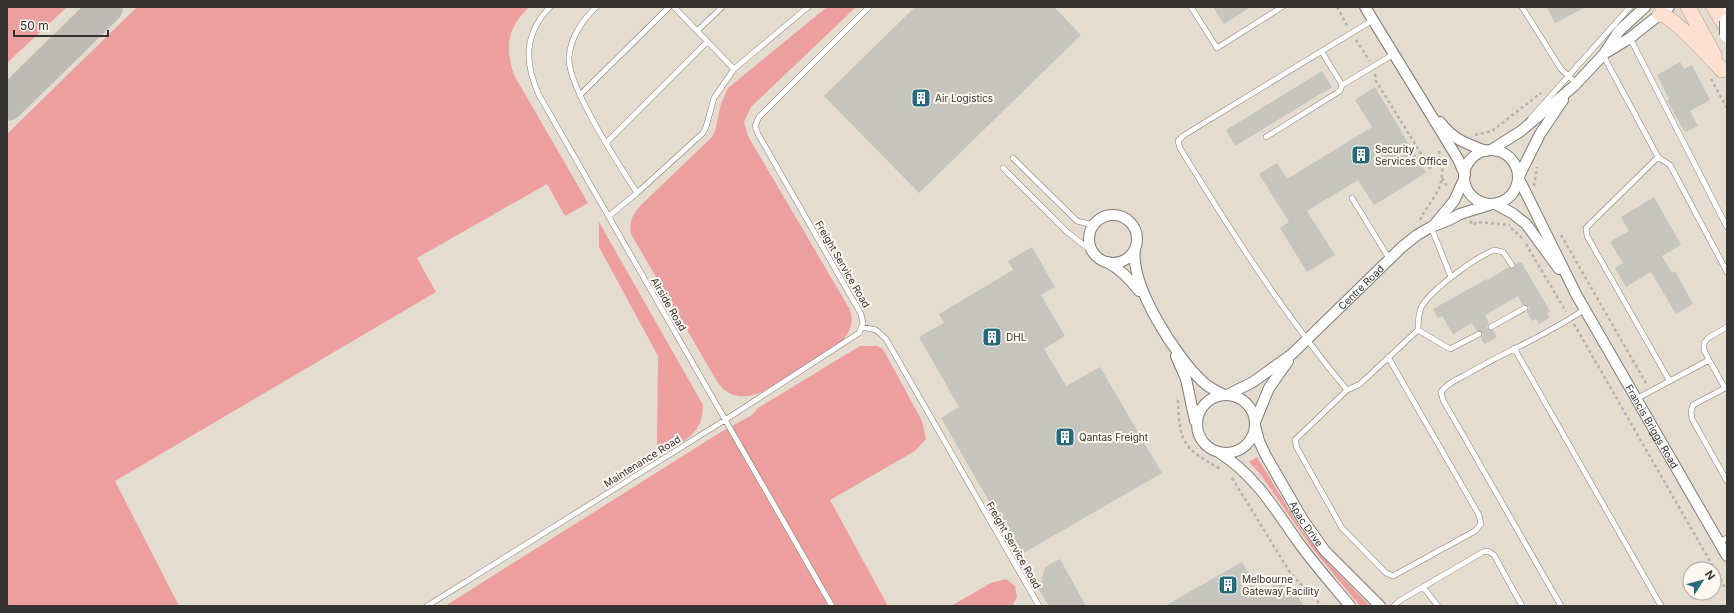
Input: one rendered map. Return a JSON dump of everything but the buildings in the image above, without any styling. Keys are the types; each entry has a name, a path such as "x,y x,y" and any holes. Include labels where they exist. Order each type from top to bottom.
{"main road":[{"path":"1688,7 1725,74"},
{"path":"1714,7 1727,28"},
{"path":"1665,11 1664,15 1725,74"}],"street":[{"path":"1365,7 1453,152 1467,188 1472,196 1483,203 1493,204 1504,201 1511,196 1516,188 1533,148 1573,82"},
{"path":"1464,177 1470,161 1477,154 1488,150 1519,132 1603,54 1619,31 1645,7"},
{"path":"1725,7 1727,35"},
{"path":"1603,54 1630,38 1665,11"},
{"path":"1421,98 1448,132 1463,142 1488,150 1501,152 1510,158 1516,166 1519,178"},
{"name":"Centre Road","path":"1433,226 1454,201 1464,177"},
{"name":"Francis Briggs Road","path":"1519,178 1577,296"},
{"name":"Francis Briggs Road","path":"1493,204 1512,213 1526,224 1577,296 1636,399 1723,540 1727,556"},
{"name":"Centre Road","path":"1226,395 1253,382 1292,354 1414,238 1433,226 1460,214 1493,204"},
{"path":"1147,300 1131,280 1117,268 1094,253 1090,248 1089,236 1093,225 1097,221 1110,215 1125,218 1135,229 1137,239 1134,260 1137,277 1147,300 1172,345 1192,371 1204,382 1226,395 1237,397 1247,404 1253,414 1255,425 1253,435 1244,447 1235,452 1220,453 1203,443 1197,429 1189,392 1172,345"},
{"path":"1106,262 1120,262 1129,257 1135,249"},
{"name":"Centre Road","path":"1255,425 1269,388 1292,354"},
{"path":"1197,429 1198,417 1203,405 1213,398 1226,395"},
{"name":"Apac Drive","path":"1255,425 1259,441 1266,456 1302,520 1325,551 1380,606"},
{"name":"Apac Drive","path":"1220,453 1237,465 1261,488 1316,565 1350,606"}],"lane":[{"name":"Airside Road","path":"550,7 540,19 531,34 528,56 532,81 832,606"},
{"path":"596,7 576,31 570,50 570,70 580,95 637,193"},
{"path":"580,95 669,7"},
{"path":"674,7 734,69"},
{"path":"697,31 722,7"},
{"path":"609,216 637,193 703,133 714,98 734,69 808,7"},
{"name":"Freight Service Road","path":"869,7 759,117 755,126 861,314 862,327 876,330 886,339 1039,606"},
{"path":"1191,7 1217,48 1282,7"},
{"path":"1522,7 1561,69 1573,82 1630,7"},
{"path":"1347,390 1306,341 1240,246 1180,148 1178,141 1183,136 1207,121 1373,20"},
{"path":"1630,38 1727,227"},
{"path":"607,142 707,42"},
{"path":"1322,52 1342,85"},
{"path":"1266,137 1340,90 1342,85 1394,54"},
{"path":"1603,54 1658,157 1670,165 1727,272"},
{"path":"1658,157 1588,225 1586,232 1669,380"},
{"path":"1013,158 1077,220 1085,224 1092,224 1097,221"},
{"path":"1003,168 1067,232 1094,253"},
{"path":"1352,198 1390,260"},
{"path":"1433,226 1452,277"},
{"path":"1388,357 1479,515 1481,524 1475,530 1393,576 1386,573 1347,534 1295,444 1298,436 1347,390 1360,384 1388,357 1418,330 1420,311 1423,305 1452,277 1494,250 1503,252 1512,265"},
{"path":"1491,327 1525,308"},
{"path":"1561,606 1443,400 1441,392 1443,388 1463,376 1571,319 1585,309"},
{"name":"Maintenance Road","path":"427,606 857,336 862,327"},
{"path":"1727,327 1708,338 1704,343 1704,350 1726,387 1693,405 1691,412 1692,419 1727,481"},
{"path":"1418,330 1450,349 1478,334"},
{"path":"1514,348 1661,606"},
{"path":"1636,399 1669,380 1710,360"},
{"path":"1394,606 1399,601 1483,552 1488,551 1494,556 1522,606"},
{"path":"1423,587 1438,606"}],"path":[{"path":"1337,7 1373,66 1376,80 1430,168 1453,152"},
{"path":"1463,142 1472,136 1492,131 1542,91"},
{"path":"1506,121 1519,132"},
{"path":"1414,238 1420,220 1435,198 1440,185 1442,174 1439,151 1442,136"},
{"path":"1533,148 1539,152 1534,189"},
{"path":"1509,226 1524,240 1727,591"},
{"path":"1560,234 1650,391"},
{"path":"1189,392 1178,398 1179,424 1184,439 1190,450 1224,471"},
{"path":"1230,474 1290,574 1322,606"}],"shaded area":[{"path":"7,7 1727,7 1727,606 7,606"},
{"path":"7,7 67,7 7,63"},
{"path":"137,7 529,7 516,23 510,38 509,56 514,75 588,203 565,216 547,184 417,258 436,292 115,481 179,606 7,606 7,134"},
{"path":"827,7 856,7 751,107 744,122 748,136 849,308 852,321 848,333 842,341 779,383 758,393 747,396 737,396 727,392 718,383 631,234 630,226 635,212 640,206 712,137 715,131 721,104 728,88"},
{"path":"599,222 703,405 700,423 696,430 685,440 663,454 659,451 657,444 658,356 599,247"},
{"path":"860,346 877,346 883,349 922,421 926,439 915,451 830,500 888,606 445,606 716,435 752,415 758,408"},
{"path":"1257,457 1302,531 1332,567 1370,606 1360,606 1312,548 1261,475 1249,462"},
{"path":"1006,579 1015,586 1017,597 1012,606 951,606 991,583"}],"taxiway":[{"path":"7,104 106,7"}],"place":[{"name":"Air Logistics","path":"921,98"},
{"name":"Security Services Office","path":"1361,155"},
{"name":"DHL","path":"992,337"},
{"name":"Qantas Freight","path":"1065,437"},
{"name":"Melbourne Gateway Facility","path":"1228,585"}]}
